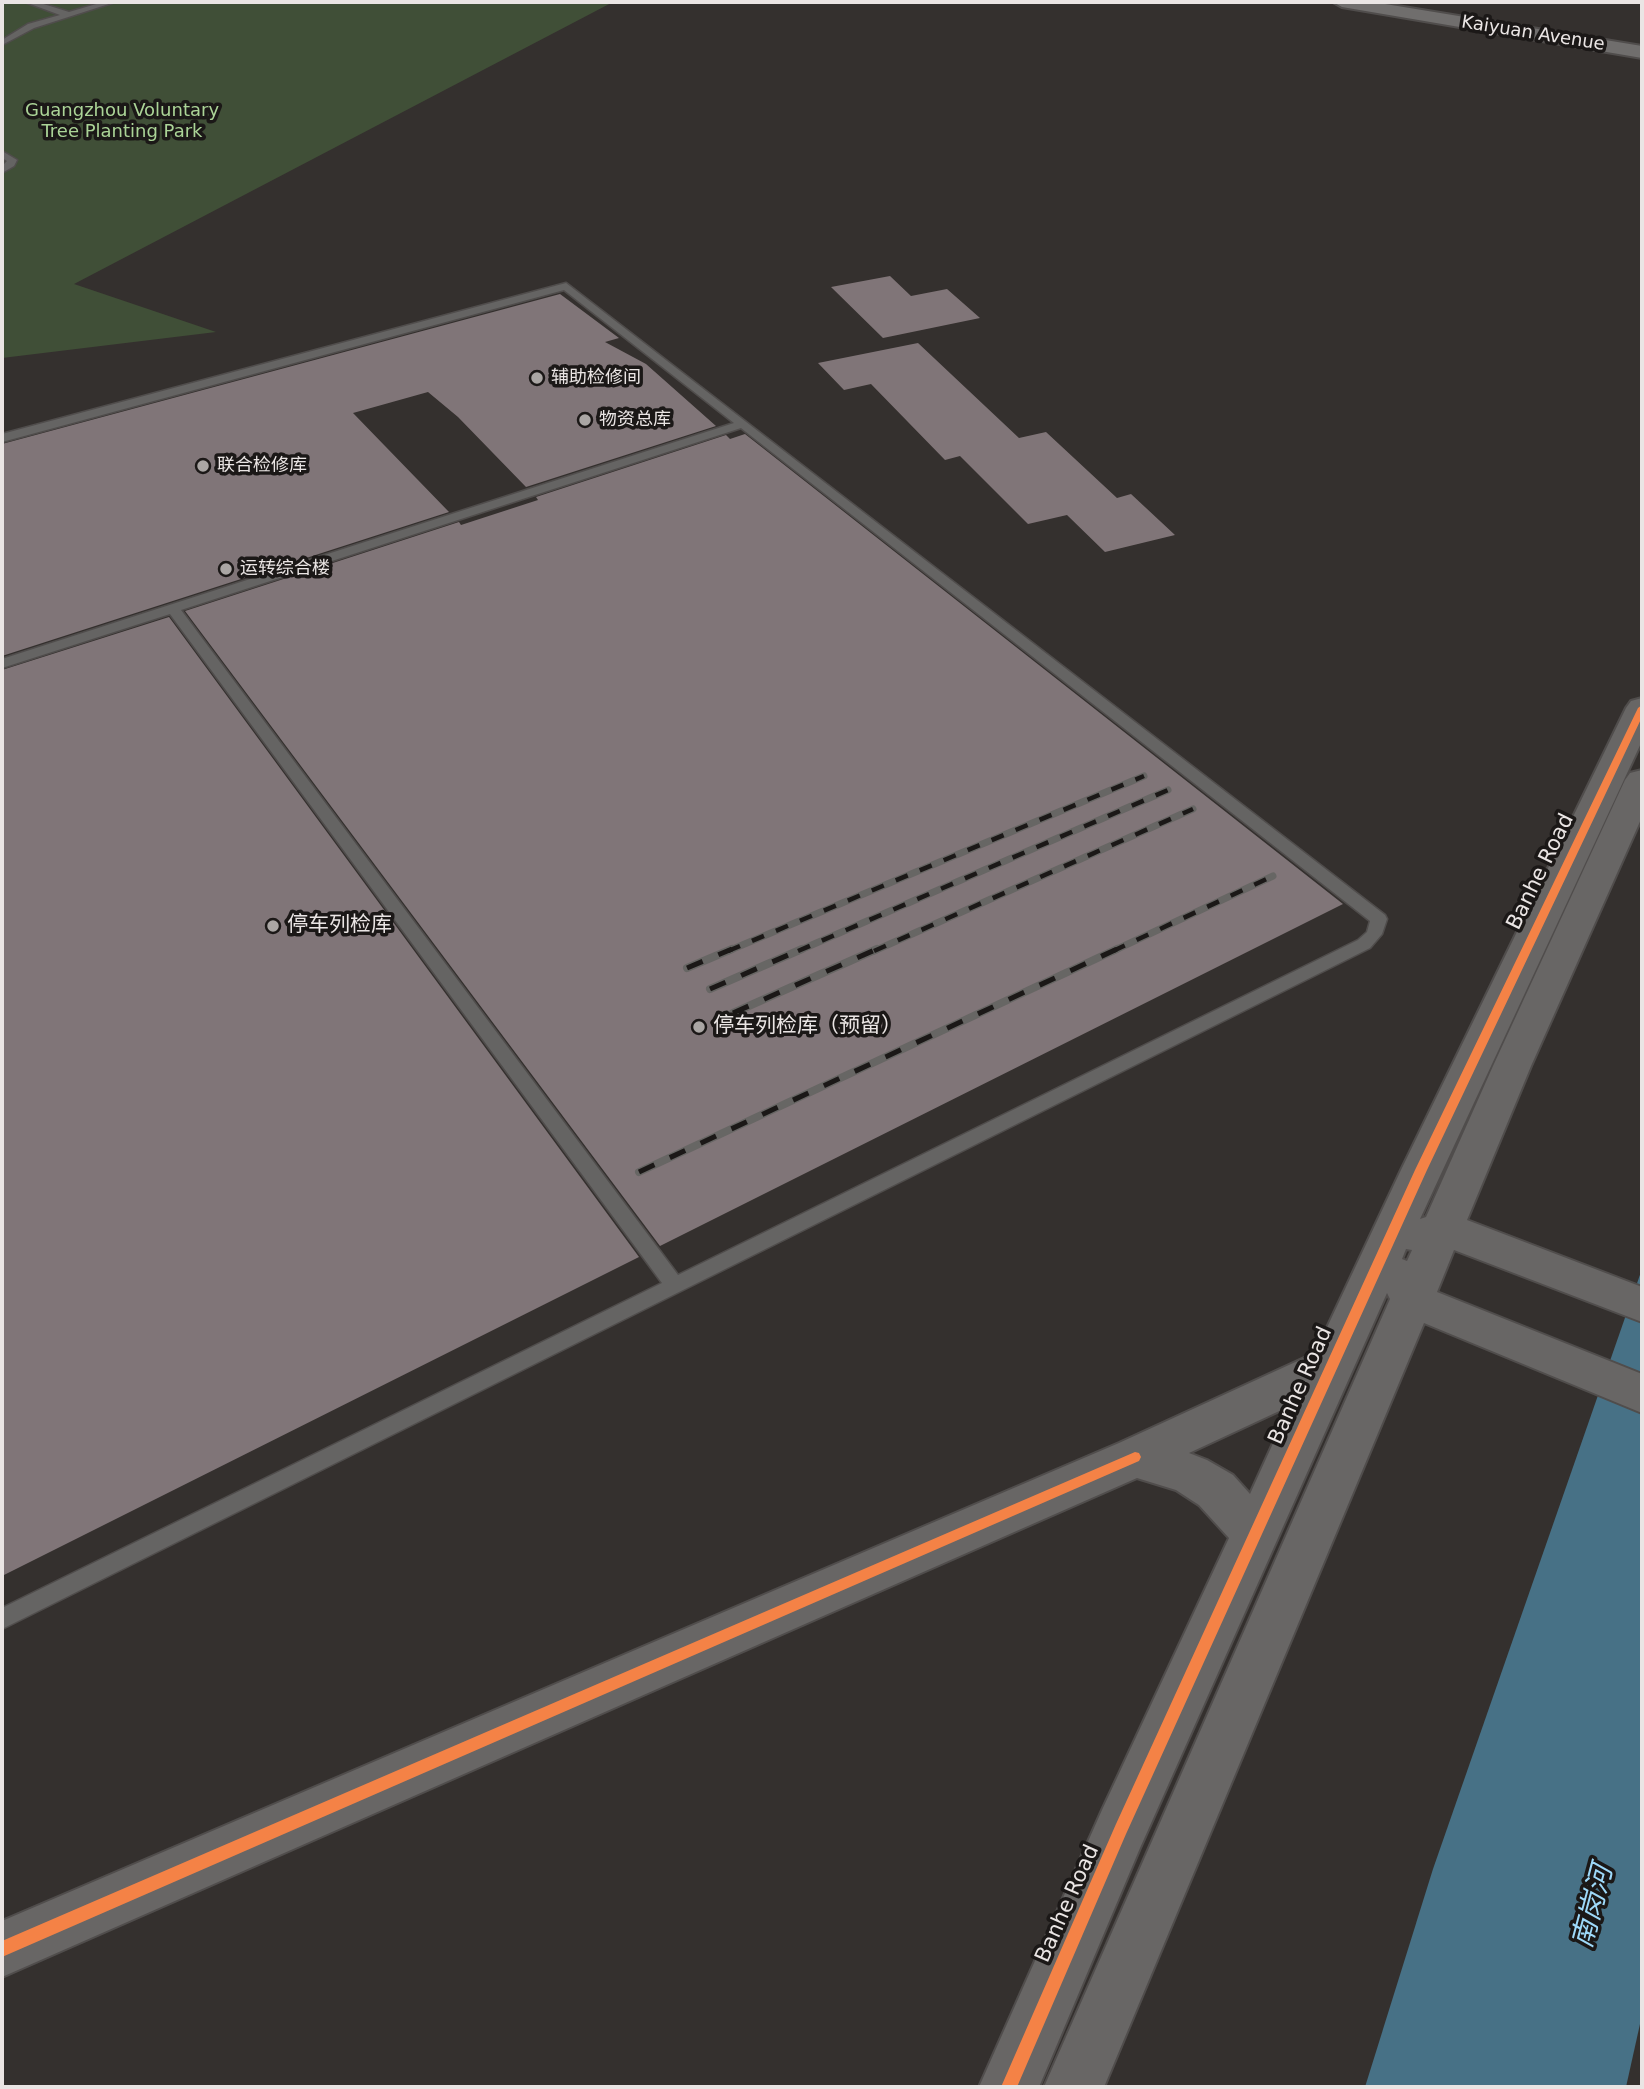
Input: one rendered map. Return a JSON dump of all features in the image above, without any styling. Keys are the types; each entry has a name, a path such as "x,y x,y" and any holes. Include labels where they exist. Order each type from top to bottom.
{"main road":[{"name":"Kaiyuan Avenue","path":"1342,2 1642,52"}],"street":[{"name":"Banhe Road","path":"1009,2087 1121,1829 1386,1246 1642,708"},
{"path":"1074,2087 1512,1066 1642,780"},
{"path":"1642,1305 1442,1228 1386,1246 1412,1300 1642,1395"},
{"path":"2,1949 1135,1457 1332,1366"},
{"path":"1135,1457 1190,1474 1216,1490 1255,1533"}],"lane":[{"path":"29,2 66,14"},
{"path":"2,43 31,26 111,2"},
{"path":"2,154 12,160 11,164 2,170"},
{"path":"2,438 566,286 1379,919 1374,934 1364,944 2,1619"},
{"path":"2,664 743,424"},
{"path":"173,609 675,1285"}],"green space":[{"name":"Guangzhou Voluntary Tree Planting Park","path":"2,2 613,2 74,284 216,332 2,358"}],"water":[{"name":"南岗河","path":"1642,1269 1642,2015 1626,2087 1365,2087 1433,1869"}],"building":[{"path":"890,276 911,296 947,289 980,318 883,338 831,287"},
{"name":"联合检修库","path":"560,294 619,338 605,342 646,364 716,426 526,487 458,417 428,392 353,413 449,512 2,656 2,444"},
{"path":"918,343 1019,438 1046,432 1117,498 1131,494 1175,535 1105,552 1067,515 1028,524 960,456 945,460 871,384 844,390 818,363"},
{"path":"745,434 1343,904 660,1246 185,611 459,522 461,525 538,500 536,497 726,435 730,439"},
{"path":"169,617 639,1257 2,1576 2,670"}],"railway":[{"path":"728,951 1144,776"},
{"path":"798,951 1168,790"},
{"path":"874,951 1193,809"},
{"path":"1113,951 1273,876"},
{"path":"687,968 732,949"},
{"path":"710,989 802,949"},
{"path":"733,1013 877,949"},
{"path":"639,1172 1117,949"}],"cycle path":[{"path":"1009,2087 1121,1829 1421,1170 1642,708"},
{"path":"2,1949 1135,1457"}],"place":[{"name":"辅助检修间","path":"537,378"},
{"name":"物资总库","path":"585,420"},
{"name":"联合检修库","path":"203,466"},
{"name":"运转综合楼","path":"226,569"},
{"name":"停车列检库","path":"273,926"},
{"name":"停车列检库（预留）","path":"699,1027"}]}
